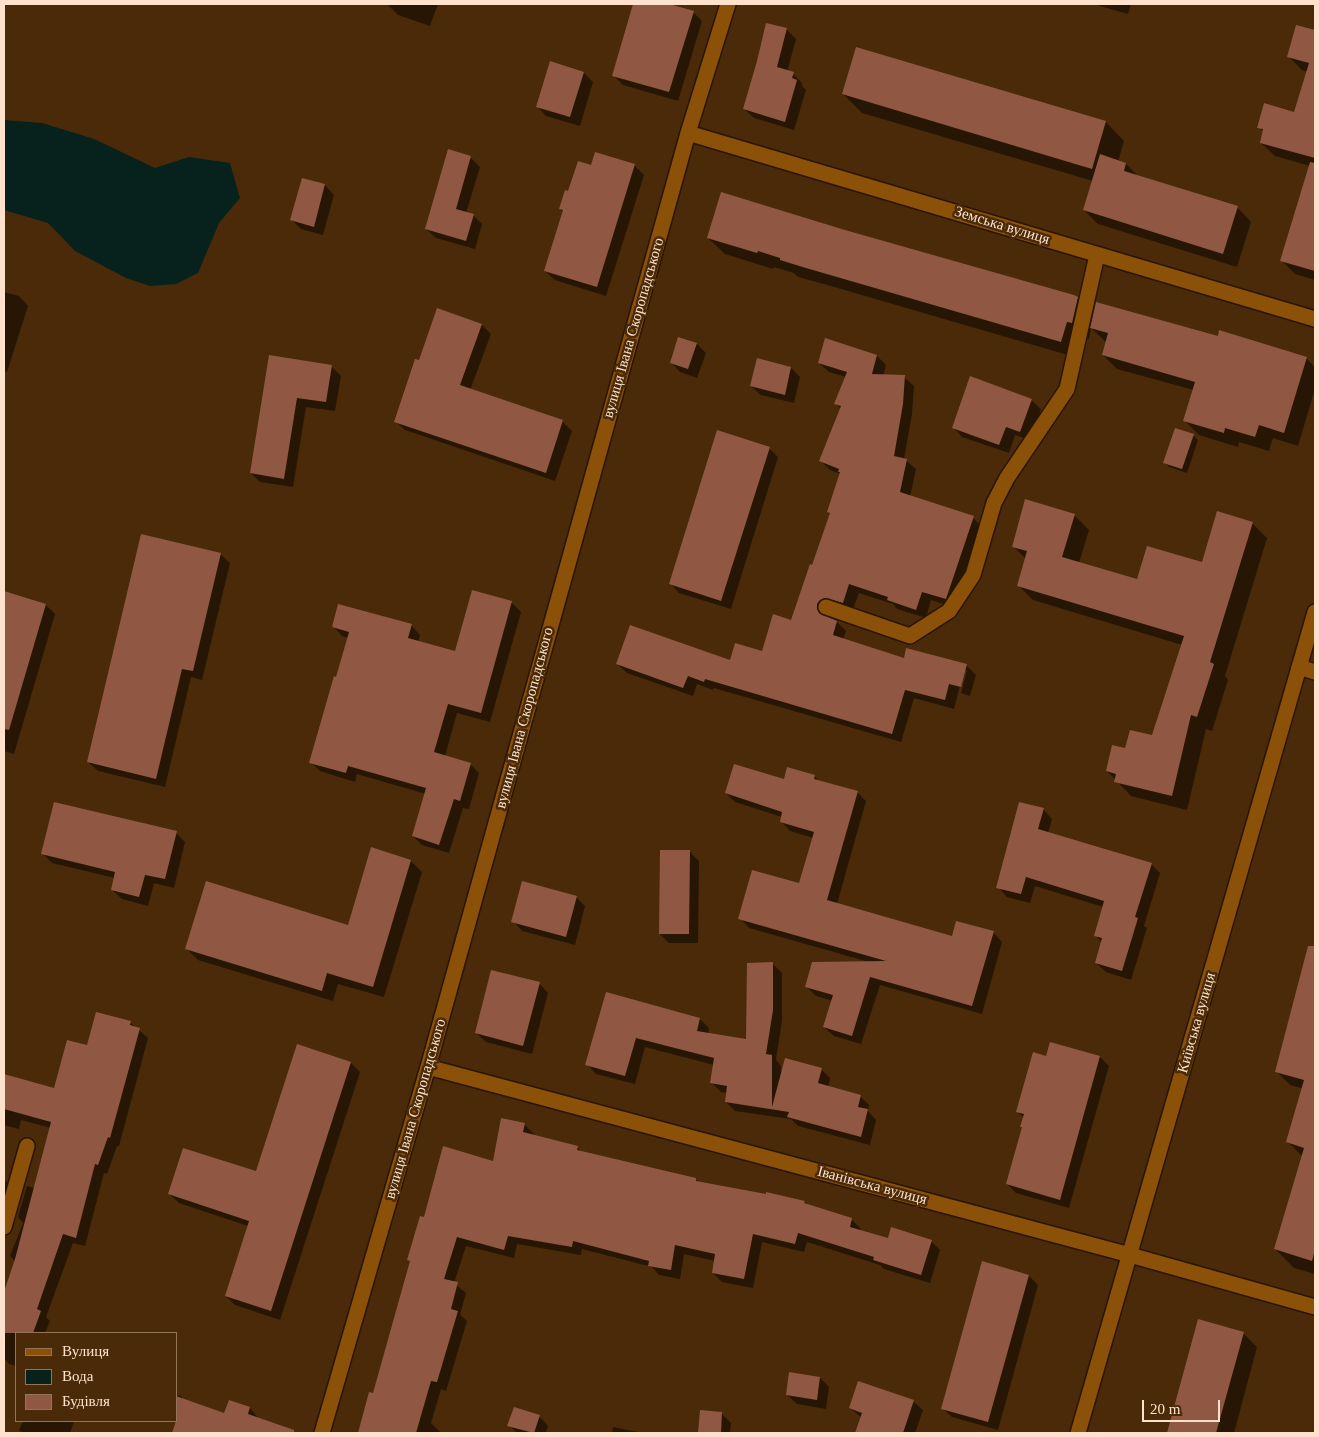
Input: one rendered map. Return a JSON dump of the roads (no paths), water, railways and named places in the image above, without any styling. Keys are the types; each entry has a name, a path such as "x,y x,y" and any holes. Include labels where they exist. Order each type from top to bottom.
{"street":[{"name":"вулиця Івана Скоропадського","path":"322,1433 428,1067 688,133 728,4"},
{"name":"Земська вулиця","path":"688,133 1315,320"},
{"path":"826,607 910,636 948,611 973,575 994,503 1007,478 1067,389 1097,255"},
{"name":"Київська вулиця","path":"1078,1433 1315,612"},
{"path":"1299,667 1315,672"},
{"name":"Іванівська вулиця","path":"428,1067 1130,1254 1315,1307"},
{"path":"4,1227 27,1146"}],"water":[{"path":"4,120 42,123 94,139 155,168 189,157 230,163 240,198 219,223 198,273 176,284 150,286 126,278 75,251 48,223 4,210"}]}
